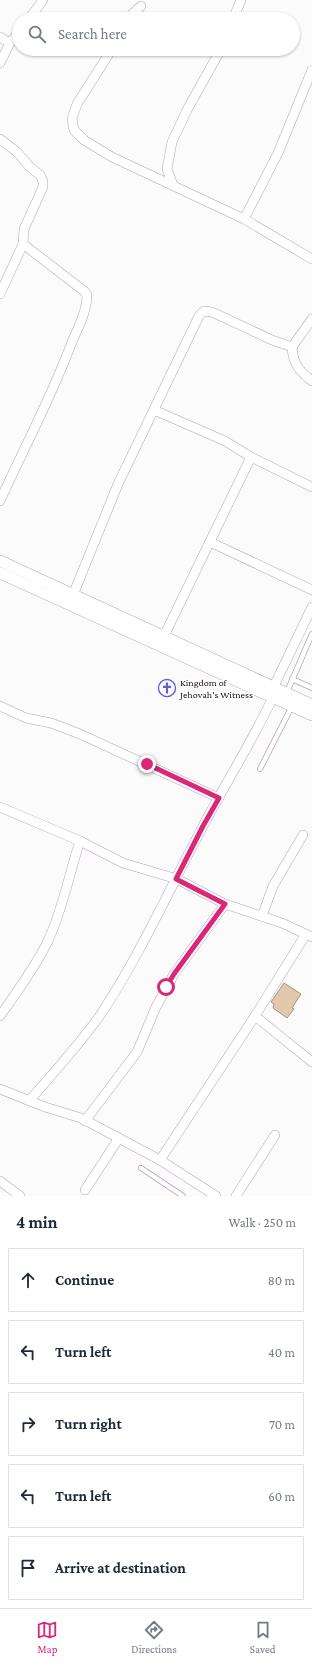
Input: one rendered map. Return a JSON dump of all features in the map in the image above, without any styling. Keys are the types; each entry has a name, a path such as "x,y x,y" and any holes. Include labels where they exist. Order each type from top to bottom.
{"street":[{"path":"34,12 43,0"},
{"path":"235,12 237,1"},
{"path":"135,12 141,6"},
{"path":"0,36 10,43"},
{"path":"0,63 12,41"},
{"path":"108,56 77,104 72,119 74,130 84,140 112,157 244,219 312,259"},
{"path":"174,186 166,169 172,142 176,130 217,56"},
{"path":"244,219 278,153 312,70"},
{"path":"0,139 17,152 29,166 40,175 43,181 43,187 24,229 24,244 0,294"},
{"path":"155,176 166,169"},
{"path":"0,501 64,363 87,301 87,295 84,291 24,244"},
{"path":"73,595 118,484 196,322 204,311 220,315 251,331 292,347"},
{"path":"312,319 292,347 295,366 312,381"},
{"path":"154,410 224,441 251,457 312,487"},
{"path":"164,636 251,457"},
{"path":"210,542 312,590"},
{"path":"0,561 164,636 273,692 292,706 312,715"},
{"path":"0,573 273,692 287,692 312,705"},
{"path":"30,1100 90,1030 138,951 203,826 253,737 312,607"},
{"path":"0,706 26,718 51,723 80,734 219,798"},
{"path":"0,807 80,841 123,863 176,879 225,904 262,916 309,936 160,1160"},
{"path":"262,916 273,886 303,835"},
{"path":"0,1016 32,969 48,941 57,917 80,841"},
{"path":"85,1121 137,1052 156,1007 174,974 225,904"},
{"path":"255,1016 312,1062"},
{"path":"0,1089 81,1118 160,1160 216,1196"},
{"path":"236,1196 275,1135"},
{"path":"85,1190 119,1138"},
{"path":"0,1181 20,1196"}],"lane":[{"path":"287,692 312,634"},
{"path":"292,679 312,688"},
{"path":"260,769 292,706"},
{"path":"141,1168 183,1196"}],"building":[{"path":"284,983 301,994 292,1008 294,1009 287,1018 273,1008 274,1004 271,1002"}],"place":[{"name":"Kingdom of Jehovah's Witness","path":"167,688"}],"route":[{"path":"147,764 219,798 176,879 225,904 166,987"}]}
